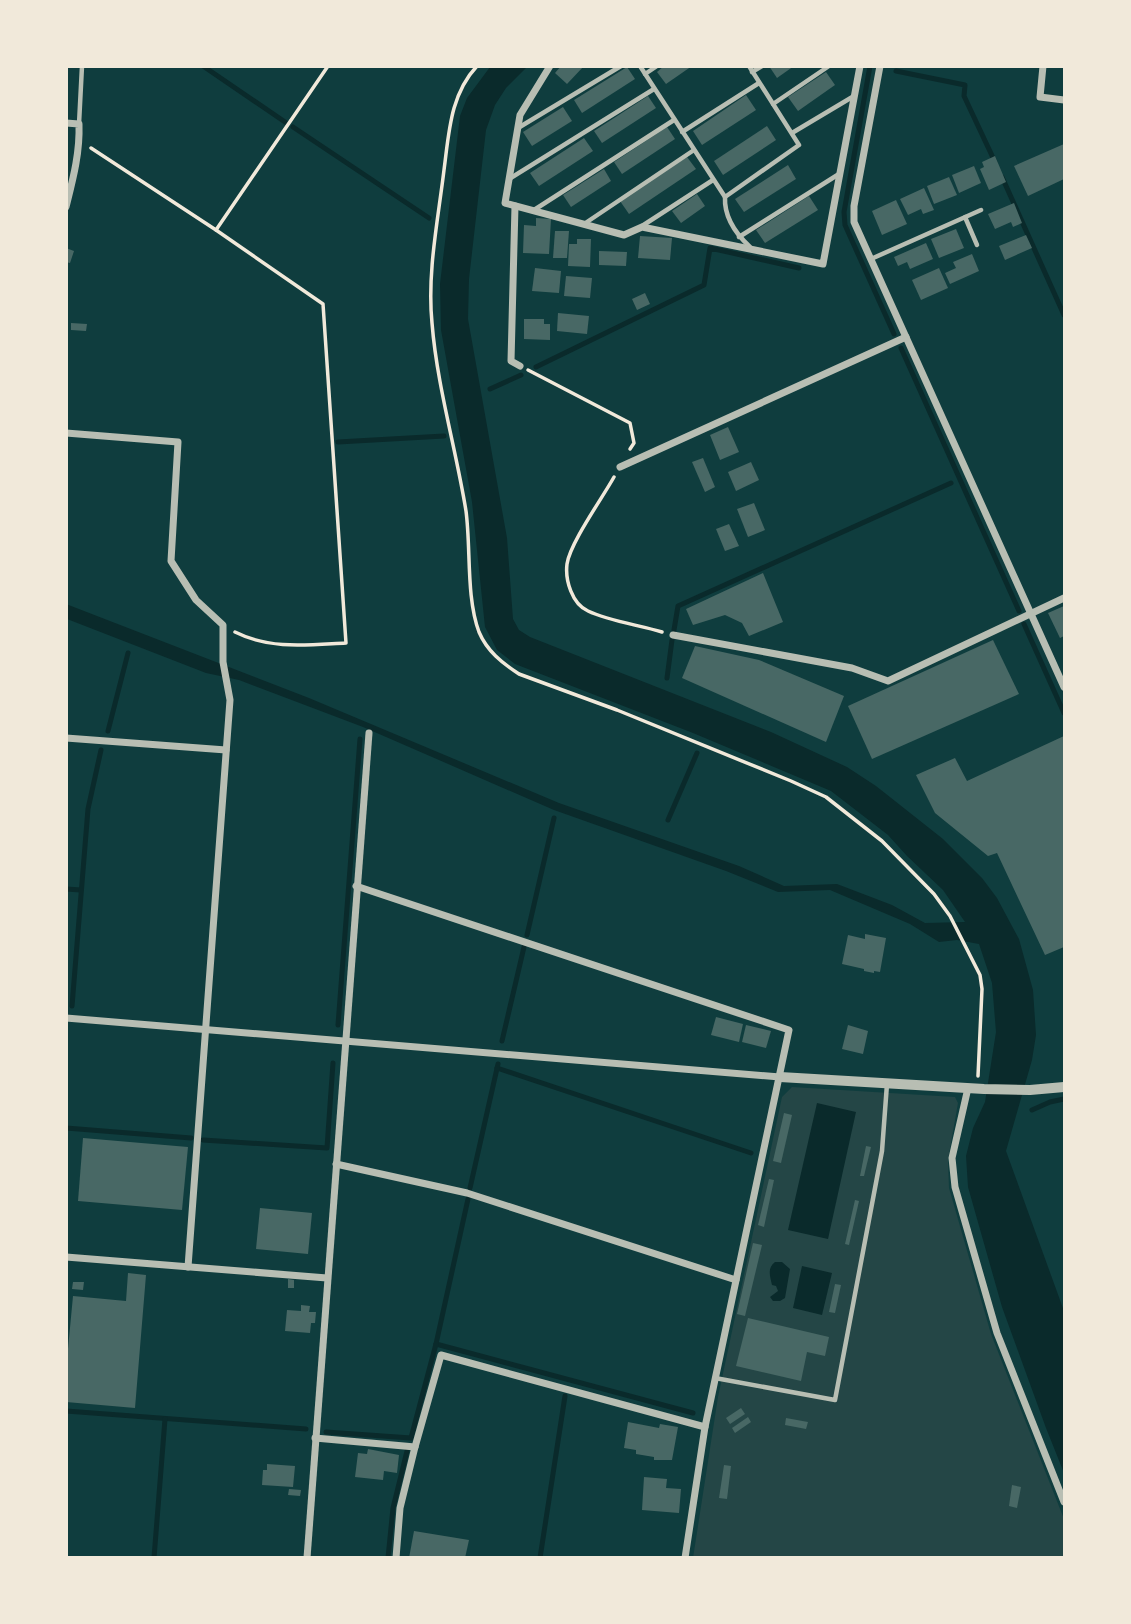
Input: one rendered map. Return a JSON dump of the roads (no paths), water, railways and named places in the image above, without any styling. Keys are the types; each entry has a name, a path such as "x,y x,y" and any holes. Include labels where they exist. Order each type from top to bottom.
{"street":[{"path":"550,66 520,115 505,203 624,235 642,227 824,264 860,66"},
{"path":"880,66 854,206 854,222 1065,687"},
{"path":"1043,66 1040,97 1065,100"},
{"path":"66,123 79,124 80,141 66,208"},
{"path":"515,206 510,361 520,366"},
{"path":"620,467 906,337"},
{"path":"66,433 178,442 170,561 196,600 223,625 223,662 230,701 188,1267"},
{"path":"673,635 852,668 888,681 1065,598"},
{"path":"307,1558 369,733"},
{"path":"66,738 226,750"},
{"path":"356,886 789,1030 705,1427 685,1558"},
{"path":"66,1018 780,1077 976,1089 1030,1090 1065,1087"},
{"path":"976,1089 952,1158 955,1186 997,1333 1065,1502"},
{"path":"336,1164 467,1193 736,1280"},
{"path":"66,1257 327,1278"},
{"path":"396,1558 400,1508 441,1355 705,1427"},
{"path":"315,1438 415,1447"}],"lane":[{"path":"79,124 82,66"},
{"path":"517,129 621,66"},
{"path":"640,66 724,197 724,209 739,237 753,250"},
{"path":"645,75 657,66"},
{"path":"724,197 799,145 748,66"},
{"path":"752,72 762,66"},
{"path":"773,104 829,66"},
{"path":"682,132 759,83"},
{"path":"509,180 654,89"},
{"path":"792,133 854,96"},
{"path":"533,211 674,120"},
{"path":"583,224 694,150"},
{"path":"739,237 840,173"},
{"path":"642,227 713,180"},
{"path":"871,259 981,210"},
{"path":"965,217 977,245"},
{"path":"715,1378 835,1400 882,1150 887,1083"}],"waterway":[{"path":"203,66 285,122"},
{"path":"870,66 844,212 845,225 894,334"},
{"path":"896,71 965,85 964,96 995,162"},
{"path":"293,127 429,218"},
{"path":"1002,177 1064,315"},
{"path":"536,367 704,285 710,248 799,268"},
{"path":"901,348 1019,611"},
{"path":"490,389 521,375"},
{"path":"338,442 444,436"},
{"path":"674,630 678,606 951,483"},
{"path":"1024,624 1064,713"},
{"path":"667,678 672,640"},
{"path":"108,731 128,653"},
{"path":"338,1025 360,739"},
{"path":"72,1006 88,809 101,750"},
{"path":"668,820 697,753"},
{"path":"527,935 554,818"},
{"path":"66,889 81,890"},
{"path":"502,1041 524,947"},
{"path":"203,1140 327,1148 333,1063"},
{"path":"470,1188 498,1064"},
{"path":"497,1068 751,1153"},
{"path":"1032,1110 1064,1099"},
{"path":"66,1128 191,1138"},
{"path":"326,1432 411,1438 436,1344 468,1199"},
{"path":"436,1344 693,1413"},
{"path":"540,1558 565,1396"},
{"path":"66,1411 306,1429"},
{"path":"154,1558 165,1419"},
{"path":"388,1558 393,1508 407,1451"}]}
